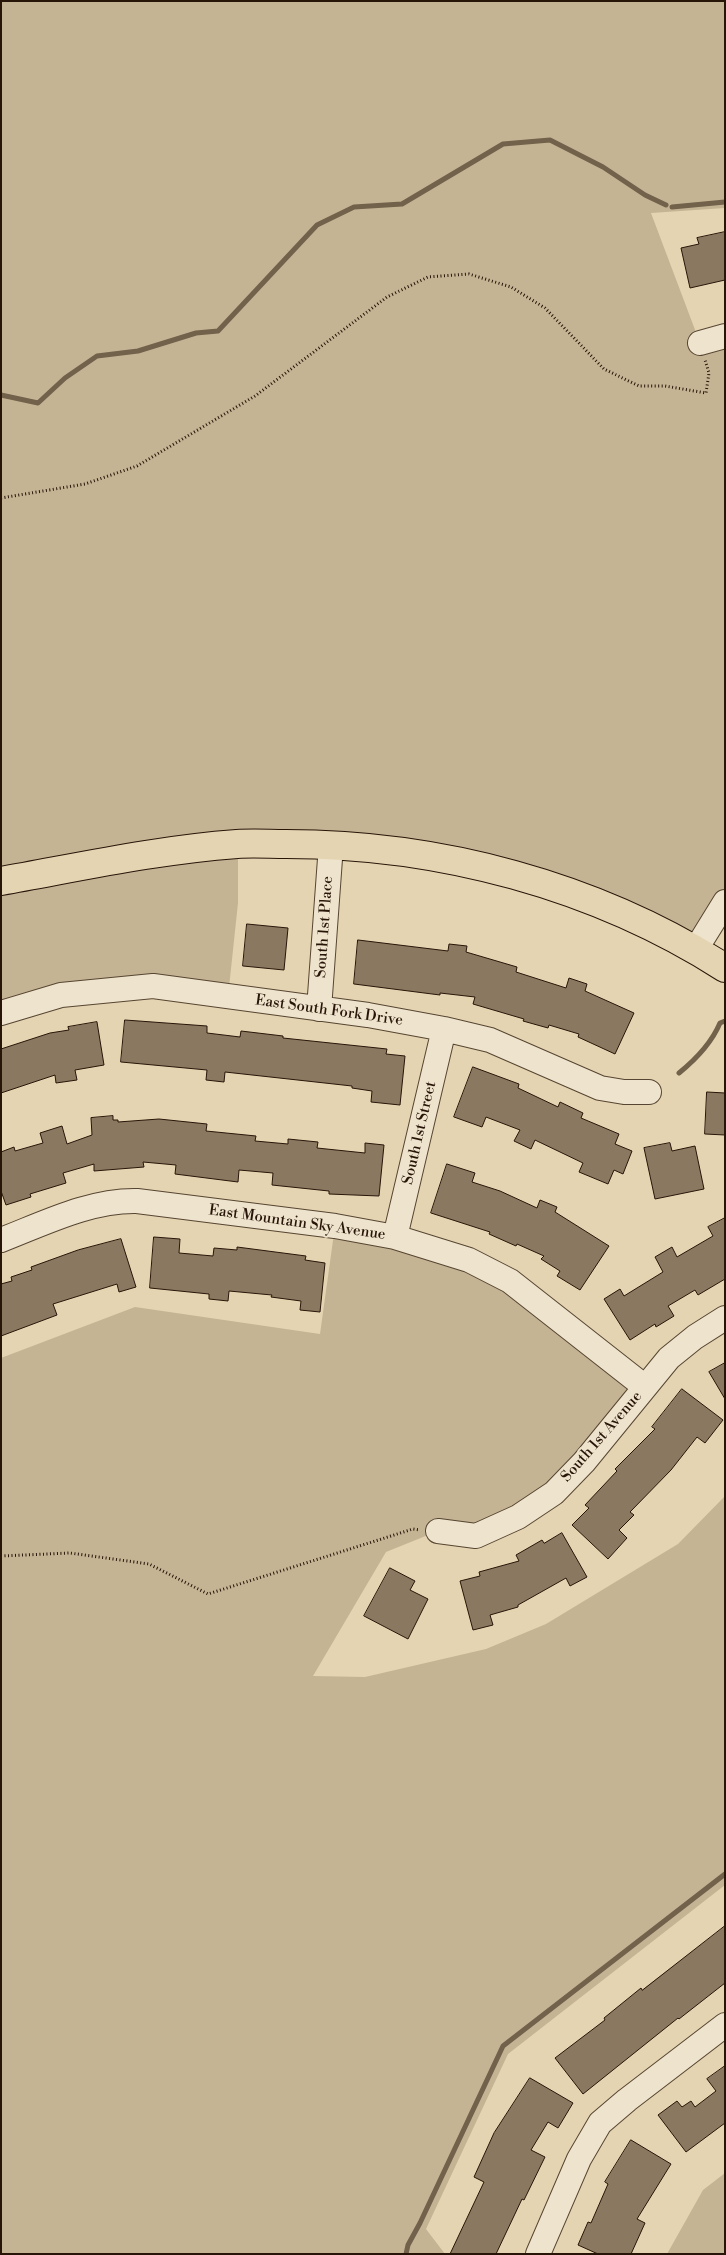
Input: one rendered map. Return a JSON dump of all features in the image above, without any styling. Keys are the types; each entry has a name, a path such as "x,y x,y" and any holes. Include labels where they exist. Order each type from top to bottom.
{"main road":[{"path":"1,881 134,855 238,844 331,845 397,850 467,862 551,886 631,918 696,949 725,968"}],"street":[{"path":"700,343 725,336"},
{"name":"South 1st Place","path":"319,1009 331,845"},
{"path":"696,949 725,902"},
{"name":"East South Fork Drive","path":"1,1013 62,995 104,989 153,986 319,1009 444,1029 490,1040 600,1088 624,1092 649,1092"},
{"name":"South 1st Street","path":"395,1237 444,1029"},
{"name":"East Mountain Sky Avenue","path":"1,1240 95,1205 116,1201 137,1201 335,1226 395,1237 469,1260 510,1281 646,1387"},
{"name":"South 1st Avenue","path":"438,1532 476,1536 518,1518 554,1492 584,1462 668,1358 695,1337 725,1318"},
{"path":"538,2254 579,2159 600,2124 725,2025"}],"path":[{"path":"1,498 85,484 137,466 255,396 387,297 428,277 469,274 510,288 545,308 604,369 639,386 664,386 706,393 709,374 700,343"},
{"path":"1,1556 70,1553 149,1564 208,1594 413,1530 438,1532"}],"shaded area":[{"path":"1,1 725,1 725,208 651,213 700,343 725,336 725,898 696,949 467,862 238,845 238,903 228,997 153,986 1,1013"},
{"path":"335,1226 469,1260 645,1387 518,1517 438,1531 386,1552 313,1676 365,1677 486,1649 546,1624 678,1544 725,1496 725,1885 508,2054 426,2229 445,2254 1,2254 1,1358 135,1307 320,1334"},
{"path":"725,2173 725,2254 667,2254 703,2190"}],"building":[{"path":"725,232 725,280 690,288 681,248 699,244 697,238"},
{"path":"247,924 288,928 284,970 243,966"},
{"path":"358,940 448,951 449,944 467,946 466,952 517,967 516,972 566,988 569,978 587,984 585,991 634,1013 615,1054 578,1037 579,1034 549,1025 548,1028 523,1021 524,1019 473,1004 475,997 440,993 440,995 354,984"},
{"path":"125,1020 207,1026 207,1033 240,1037 241,1031 283,1036 283,1038 387,1049 386,1054 405,1056 400,1105 371,1102 372,1091 352,1088 352,1086 225,1072 224,1082 206,1080 207,1070 121,1062"},
{"path":"97,1022 104,1065 75,1070 77,1080 56,1083 55,1075 1,1093 1,1049 50,1033 69,1030 68,1027"},
{"path":"473,1067 519,1084 518,1088 558,1107 560,1102 583,1113 581,1118 619,1134 615,1144 632,1151 623,1174 614,1170 608,1184 579,1172 583,1163 535,1140 531,1149 514,1141 520,1130 486,1117 482,1127 454,1117"},
{"path":"707,1092 725,1093 725,1135 705,1134"},
{"path":"113,1116 113,1120 118,1120 118,1122 159,1119 207,1124 206,1131 256,1136 255,1141 288,1144 288,1139 318,1142 317,1148 365,1153 365,1143 384,1145 379,1196 329,1194 329,1191 272,1185 273,1173 239,1170 238,1182 175,1174 176,1165 143,1162 144,1167 94,1171 94,1164 63,1173 66,1183 30,1194 31,1197 6,1205 1,1191 1,1152 14,1147 15,1151 43,1143 40,1133 62,1126 67,1144 92,1135 91,1118"},
{"path":"670,1143 672,1151 695,1146 704,1189 655,1199 644,1148"},
{"path":"447,1164 475,1173 472,1182 500,1191 537,1208 540,1200 557,1207 555,1212 609,1246 580,1290 557,1276 560,1271 541,1259 544,1256 489,1234 490,1232 431,1213"},
{"path":"725,1218 725,1279 698,1295 695,1290 668,1306 674,1316 656,1327 655,1324 630,1340 604,1299 620,1289 624,1296 663,1272 655,1257 672,1247 677,1257 713,1236 708,1227"},
{"path":"154,1237 180,1239 179,1253 213,1256 214,1248 237,1250 237,1247 306,1256 305,1260 325,1263 320,1312 300,1310 301,1301 271,1297 272,1295 229,1291 228,1301 209,1299 209,1294 150,1288"},
{"path":"121,1239 136,1287 119,1292 117,1284 53,1304 57,1315 1,1336 1,1284 12,1281 11,1277 32,1270 31,1267 78,1250"},
{"path":"725,1363 725,1399 709,1372"},
{"path":"682,1389 723,1420 705,1443 697,1437 671,1470 630,1512 634,1515 619,1530 627,1538 608,1559 572,1525 589,1508 585,1505 617,1471 615,1469 655,1429 652,1427"},
{"path":"562,1533 587,1577 570,1586 566,1578 518,1605 518,1607 490,1615 493,1625 473,1630 460,1581 480,1576 479,1572 519,1561 516,1555 542,1540 544,1543"},
{"path":"390,1568 415,1581 410,1590 428,1599 408,1639 364,1616"},
{"path":"725,1926 725,1983 583,2094 555,2058 605,2020 604,2018 641,1988 642,1990"},
{"path":"725,2066 725,2123 686,2152 658,2115 677,2101 682,2107 691,2101 695,2107 716,2091 707,2079"},
{"path":"530,2078 573,2103 558,2128 548,2122 531,2150 545,2157 524,2200 522,2199 496,2254 450,2254 484,2182 474,2177 494,2133"},
{"path":"631,2140 671,2164 637,2219 645,2223 631,2254 598,2254 578,2245 588,2222 591,2223 608,2184 605,2182"}],"waterway":[{"path":"1,395 38,403 65,378 97,356 138,351 196,333 218,331 317,225 354,207 402,204 503,144 550,140 603,167 645,195 666,205"},
{"path":"672,207 725,202"},
{"path":"679,1073 702,1050 720,1023 725,1021"},
{"path":"406,2254 408,2245 503,2046 725,1874"}]}
